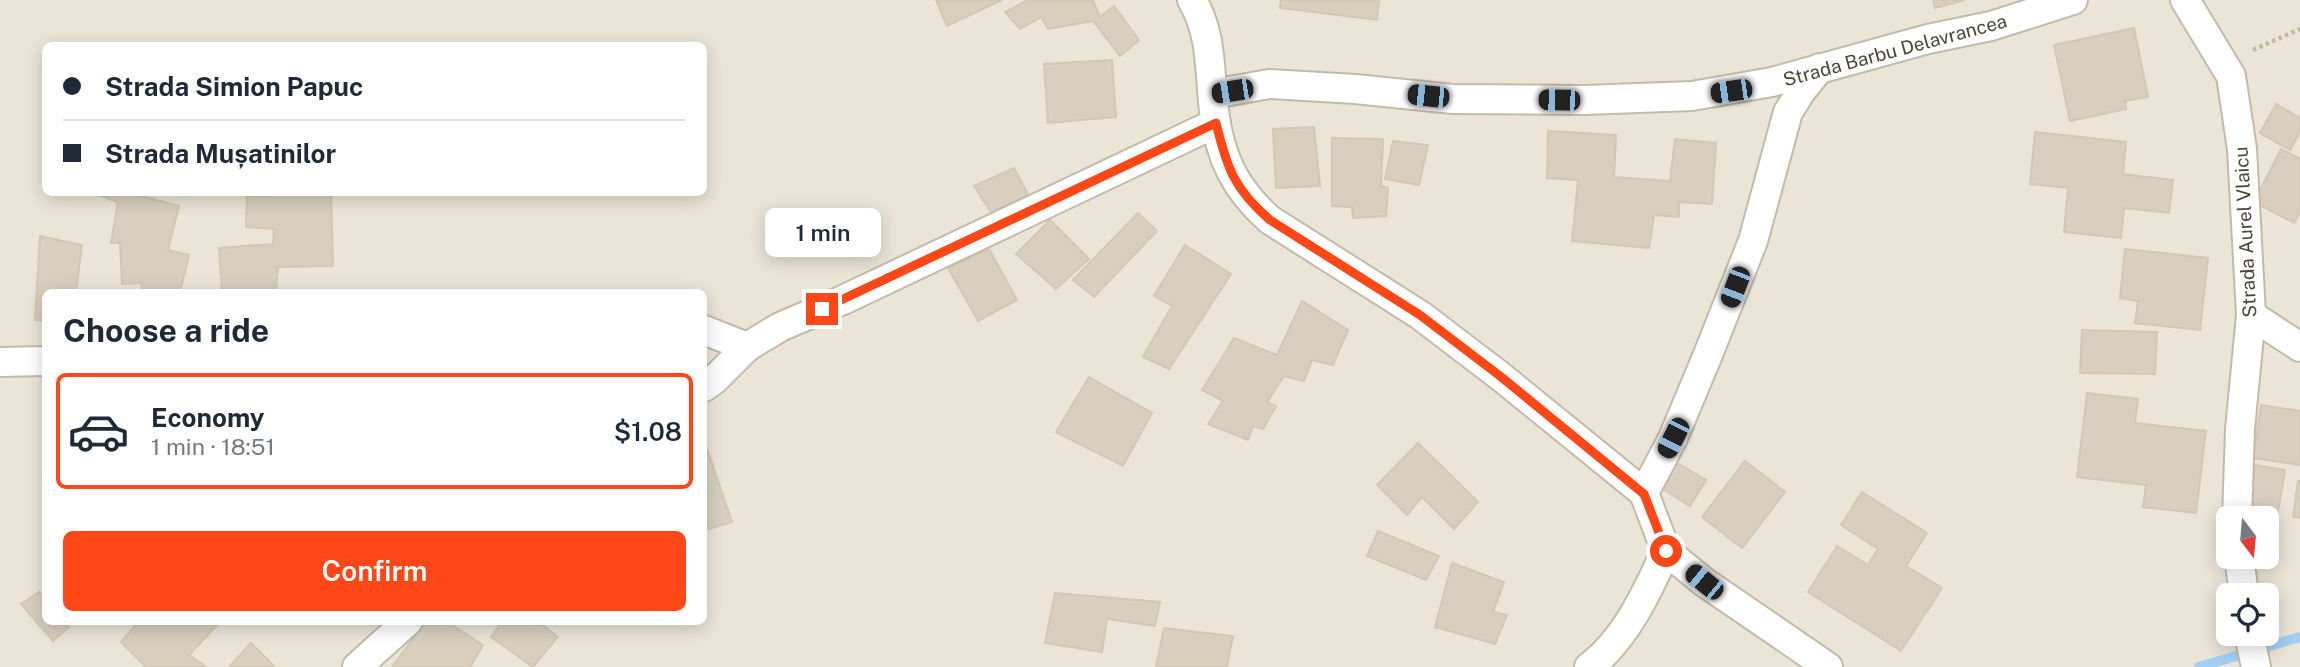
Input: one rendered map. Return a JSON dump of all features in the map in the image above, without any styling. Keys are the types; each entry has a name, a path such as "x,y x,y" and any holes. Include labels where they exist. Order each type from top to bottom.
{"street":[{"path":"1192,0 1208,37 1216,123 1231,176 1241,191 1262,213 1420,315 1500,376 1644,494 1666,551 1704,582 1828,667"},
{"name":"Strada Barbu Delavrancea","path":"1213,94 1269,85 1355,89 1452,99 1646,99 1692,96 1731,91 1928,39 1991,26 2073,0"},
{"name":"Strada Aurel Vlaicu","path":"2185,0 2231,76 2242,149 2251,315 2240,429 2237,506"},
{"path":"1644,494 1678,426 1753,241 1788,113 1820,68"},
{"path":"707,385 747,346 780,327 856,295 1216,123"},
{"path":"2251,315 2300,347"},
{"path":"707,331 747,346"},
{"path":"0,362 42,362"},
{"path":"1589,667 1615,641 1634,613 1666,551"},
{"path":"357,667 404,625"},
{"path":"2252,646 2256,667"}],"path":[{"path":"2231,76 2253,50 2300,29"}],"shaded area":[{"path":"0,0 2300,0 2300,667 0,667"}],"building":[{"path":"936,0 1002,0 947,26"},
{"path":"1028,0 1093,0 1100,17 1114,6 1139,40 1120,56 1093,21 1048,29 1041,17 1020,29 1005,12"},
{"path":"1281,0 1379,0 1377,20 1280,8"},
{"path":"1933,0 1965,0 1935,8"},
{"path":"2134,28 2148,97 2125,101 2126,109 2070,121 2054,45"},
{"path":"1112,60 1116,117 1048,123 1044,64"},
{"path":"2276,104 2300,118 2300,131 2290,150 2260,133"},
{"path":"1314,127 1320,186 1276,188 1273,129"},
{"path":"1548,131 1616,135 1614,177 1670,181 1675,139 1716,143 1712,204 1679,202 1679,217 1654,215 1649,248 1572,241 1578,180 1547,178"},
{"path":"2035,132 2126,142 2123,174 2173,180 2169,213 2124,208 2121,238 2064,232 2068,188 2030,184"},
{"path":"1332,138 1383,139 1381,186 1388,188 1386,216 1353,218 1352,207 1332,206"},
{"path":"1393,141 1428,145 1419,185 1385,179"},
{"path":"2281,149 2300,159 2300,212 2294,223 2254,202"},
{"path":"1014,168 1029,196 992,214 974,186"},
{"path":"101,196 141,196 179,206 168,250 189,255 181,289 141,289 142,283 122,284 120,243 111,243 118,202"},
{"path":"247,196 331,196 333,266 278,267 276,289 222,289 219,248 273,244 274,229 246,227"},
{"path":"1138,213 1157,231 1094,297 1073,280"},
{"path":"1050,220 1089,259 1056,289 1016,254"},
{"path":"40,236 82,245 76,289 42,289 42,321 35,320"},
{"path":"1185,245 1231,274 1169,369 1143,357 1172,306 1154,296"},
{"path":"989,249 1017,300 978,321 948,268"},
{"path":"2125,249 2208,258 2200,330 2135,323 2138,301 2120,298"},
{"path":"1302,301 1348,330 1333,365 1312,360 1304,381 1284,376 1267,402 1276,406 1263,429 1253,426 1248,440 1208,424 1223,401 1202,390 1234,338 1277,355"},
{"path":"2082,330 2157,332 2155,374 2080,373"},
{"path":"1089,377 1152,413 1123,466 1056,432"},
{"path":"2087,393 2138,399 2135,423 2206,431 2196,513 2143,507 2146,485 2077,477"},
{"path":"2261,405 2300,411 2300,465 2253,458"},
{"path":"1418,443 1478,502 1454,529 1422,497 1407,515 1377,485"},
{"path":"707,449 732,522 708,529 707,526"},
{"path":"1674,461 1706,480 1690,506 1658,486"},
{"path":"1745,461 1785,492 1742,548 1702,517"},
{"path":"2249,464 2285,470 2279,506 2242,506"},
{"path":"2300,481 2300,518 2293,517"},
{"path":"1862,492 1927,533 1906,566 1942,588 1901,651 1808,592 1837,546 1868,565 1878,549 1841,525"},
{"path":"1378,531 1439,556 1426,580 1367,556"},
{"path":"1452,563 1504,582 1493,612 1507,615 1495,644 1435,627"},
{"path":"39,592 42,595 42,625 69,627 53,641 21,604"},
{"path":"1055,593 1160,602 1155,626 1107,619 1102,652 1045,643"},
{"path":"136,625 217,625 189,655 206,667 146,667 121,642"},
{"path":"423,625 452,625 483,645 470,667 392,667"},
{"path":"500,625 543,625 558,637 533,667 491,637"},
{"path":"1164,628 1233,636 1227,667 1156,667"},
{"path":"251,643 275,667 229,667"}],"waterway":[{"path":"2199,667 2300,637"}],"route":[{"path":"822,309 1216,123 1231,176 1254,206 1270,220 1420,315 1500,376 1644,494 1666,551"}]}
